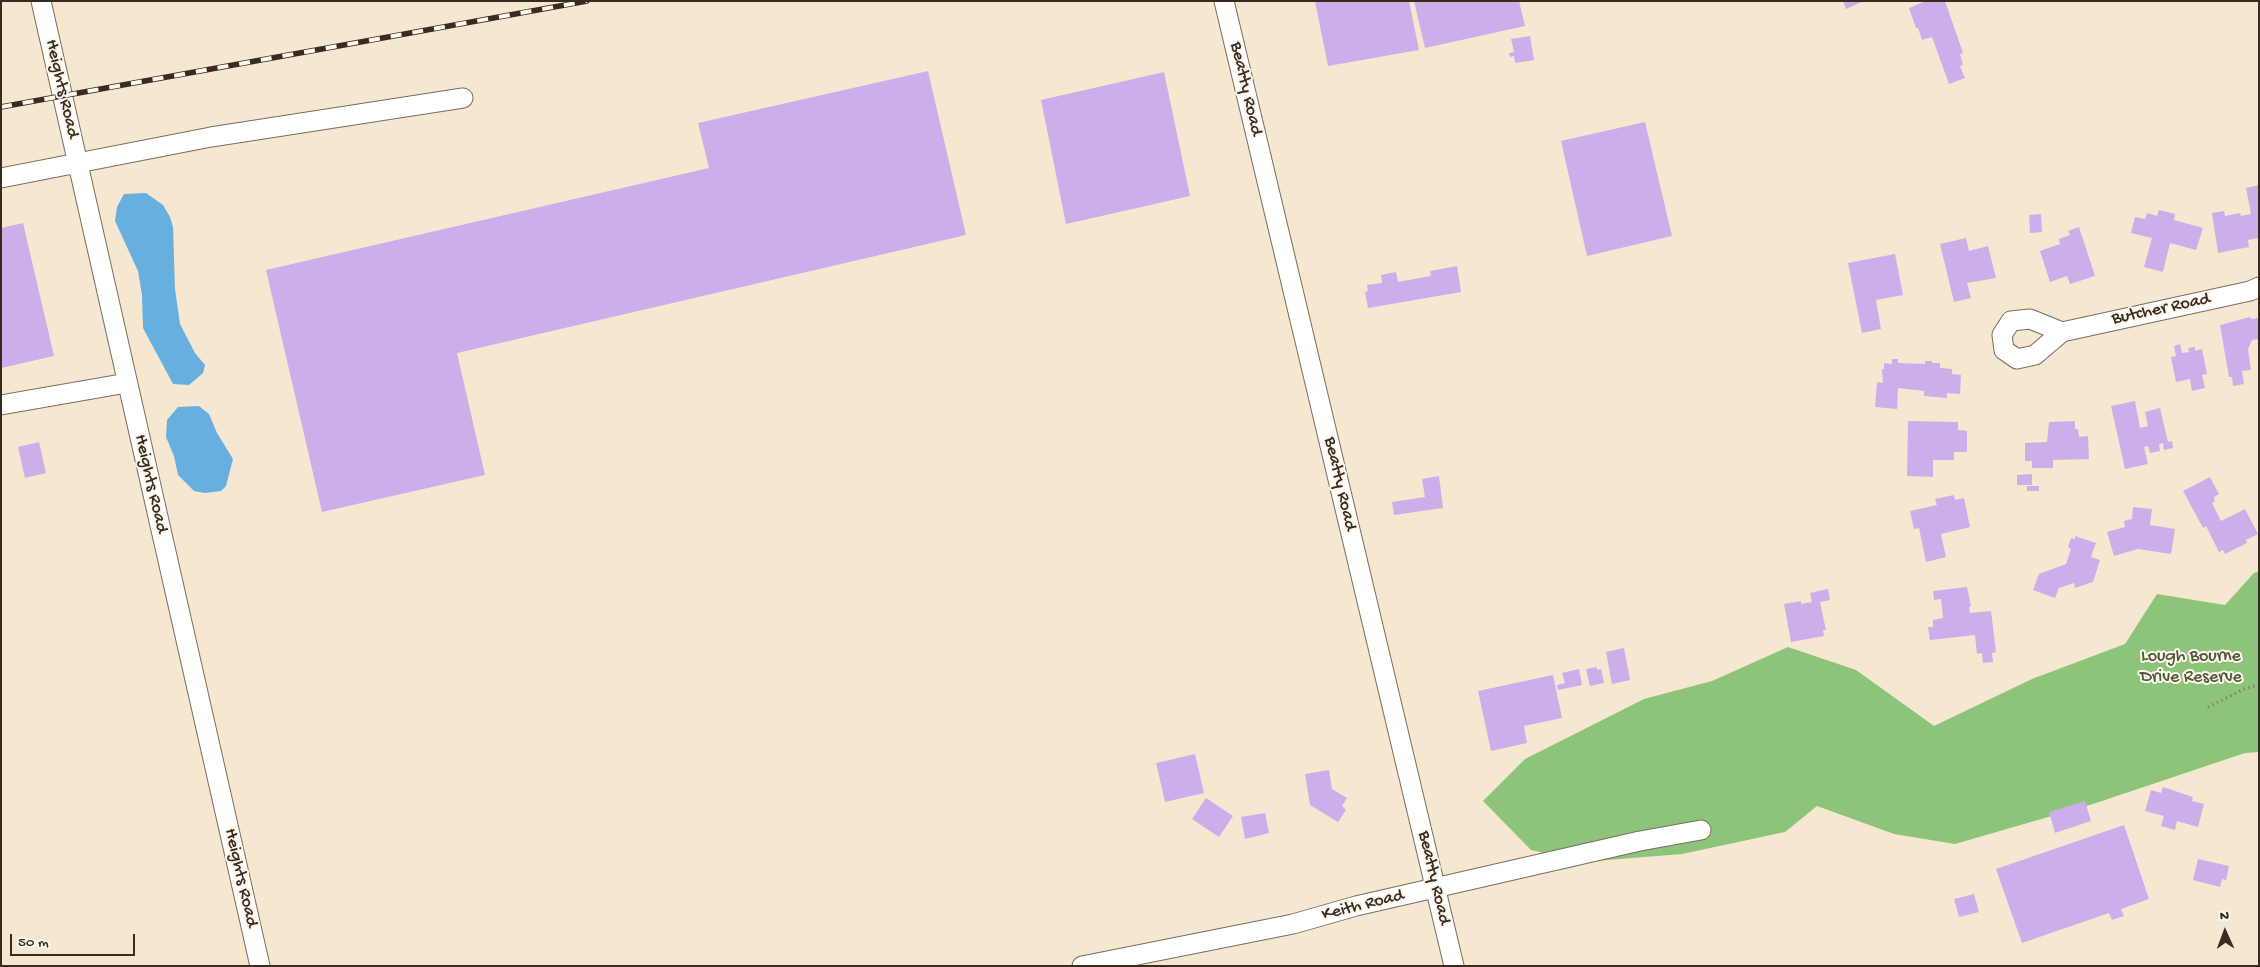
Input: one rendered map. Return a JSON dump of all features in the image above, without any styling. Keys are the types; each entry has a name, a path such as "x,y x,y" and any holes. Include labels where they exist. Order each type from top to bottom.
{"street":[{"name":"Heights Road","path":"41,1 260,966"},
{"name":"Beatty Road","path":"1224,1 1454,966"},
{"path":"1,178 211,137 463,98"},
{"name":"Butcher Road","path":"2062,332 2250,291 2259,287"},
{"path":"1,405 127,383"},
{"name":"Keith Road","path":"1082,966 1283,926 1356,906 1640,841 1701,830"}],"path":[{"path":"2208,707 2246,688 2259,685"}],"green space":[{"name":"Lough Bourne Drive Reserve","path":"2259,571 2259,752 2245,753 2093,804 1955,844 1894,834 1817,806 1785,832 1682,854 1582,862 1531,850 1483,801 1525,759 1644,699 1712,681 1788,647 1856,670 1934,726 2032,679 2125,644 2157,594 2225,605 2254,573"}],"water":[{"path":"146,193 163,205 170,217 173,227 175,289 180,324 195,353 205,365 203,373 189,385 173,384 143,328 142,295 138,271 115,221 117,207 124,194"},
{"path":"199,406 209,414 217,433 233,459 226,486 221,491 205,493 194,491 178,475 174,456 166,437 167,420 178,407"}],"building":[{"path":"1315,1 1409,1 1419,50 1328,66"},
{"path":"1414,1 1519,1 1525,26 1425,48"},
{"path":"1843,1 1864,1 1846,9"},
{"path":"1926,1 1945,1 1963,53 1960,54 1963,65 1960,66 1965,78 1949,84 1932,37 1922,40 1909,8"},
{"path":"1530,36 1534,60 1515,63 1514,56 1510,57 1509,53 1514,52 1511,39"},
{"path":"928,71 966,235 457,353 485,475 322,512 266,270 709,168 698,123"},
{"path":"1164,72 1190,196 1066,224 1041,100"},
{"path":"1645,122 1672,236 1587,256 1561,141"},
{"path":"2259,185 2259,238 2248,240 2249,247 2218,253 2212,213 2224,211 2225,216 2240,213 2241,216 2251,214 2246,188"},
{"path":"2159,210 2175,214 2174,220 2203,228 2196,250 2170,243 2163,272 2144,267 2152,238 2131,233 2135,217 2145,219 2147,213 2157,216"},
{"path":"2041,214 2042,232 2030,233 2029,215"},
{"path":"23,223 54,356 1,368 1,228"},
{"path":"2079,227 2095,276 2070,284 2067,276 2050,282 2040,251 2060,244 2059,239 2070,235 2068,231"},
{"path":"1966,238 1969,251 1988,246 1996,278 1967,283 1971,298 1954,302 1940,244"},
{"path":"1895,254 1903,295 1876,300 1881,329 1862,333 1848,263"},
{"path":"1457,266 1461,292 1368,308 1365,292 1368,291 1367,285 1382,283 1381,275 1396,272 1398,282 1431,276 1430,271"},
{"path":"2250,317 2251,319 2259,318 2259,339 2252,340 2248,349 2251,370 2242,371 2244,384 2233,386 2232,377 2229,377 2220,325"},
{"path":"2180,344 2182,353 2189,352 2188,348 2195,347 2195,351 2202,349 2207,374 2202,375 2205,388 2192,391 2190,379 2176,382 2171,357 2176,356 2174,346"},
{"path":"1892,359 1898,359 1898,363 1925,364 1925,361 1932,361 1932,363 1940,363 1940,368 1952,369 1952,374 1961,375 1960,394 1947,393 1947,398 1924,396 1924,391 1898,388 1897,409 1875,407 1877,382 1883,383 1882,369 1884,369 1884,363 1892,364"},
{"path":"2135,401 2140,428 2148,426 2145,412 2160,408 2168,442 2172,441 2173,448 2164,450 2163,443 2159,444 2160,451 2150,453 2148,446 2144,447 2148,464 2125,469 2111,406"},
{"path":"1908,421 1958,422 1958,430 1967,431 1967,452 1954,452 1954,460 1933,460 1933,477 1907,476"},
{"path":"2075,421 2075,429 2078,429 2079,437 2088,436 2089,459 2053,460 2053,468 2032,468 2032,461 2025,461 2025,443 2047,442 2049,422"},
{"path":"39,442 46,473 25,478 18,447"},
{"path":"2032,474 2032,485 2017,485 2017,475"},
{"path":"1439,476 1443,508 1394,515 1392,502 1425,497 1422,479"},
{"path":"2210,477 2219,494 2214,497 2215,501 2212,503 2221,521 2245,509 2258,534 2246,540 2247,543 2225,554 2223,550 2219,552 2206,526 2203,528 2183,491"},
{"path":"2027,486 2039,486 2039,491 2027,491"},
{"path":"1954,495 1955,500 1964,498 1970,527 1941,534 1946,557 1926,562 1919,528 1914,529 1910,511 1937,505 1935,499"},
{"path":"2133,507 2152,509 2150,525 2175,529 2171,554 2138,549 2114,556 2107,532 2125,527 2124,521 2132,519"},
{"path":"2075,536 2096,543 2091,557 2100,560 2093,582 2075,588 2074,583 2059,588 2055,598 2033,590 2039,574 2066,564 2071,549 2068,547 2071,538 2075,539"},
{"path":"1967,587 1971,606 1969,607 1970,613 1991,611 1996,652 1992,653 1993,662 1983,663 1982,653 1977,654 1975,635 1930,640 1928,627 1933,627 1933,620 1943,618 1941,599 1934,600 1933,591"},
{"path":"1828,589 1830,600 1820,602 1826,630 1823,630 1824,636 1791,642 1784,604 1801,601 1801,604 1812,602 1810,593"},
{"path":"1624,648 1630,680 1612,684 1606,652"},
{"path":"1597,667 1597,670 1601,669 1604,683 1590,686 1586,669"},
{"path":"1579,669 1582,685 1558,690 1557,685 1565,683 1562,673"},
{"path":"1553,675 1562,718 1524,726 1527,743 1491,751 1478,691"},
{"path":"1195,754 1204,793 1165,802 1156,763"},
{"path":"1329,770 1332,789 1347,798 1342,806 1346,810 1338,822 1310,805 1305,774"},
{"path":"2163,787 2193,797 2192,801 2204,804 2198,827 2177,821 2175,830 2161,826 2164,816 2145,811 2151,790 2161,793"},
{"path":"1206,798 1233,816 1219,837 1192,819"},
{"path":"2085,801 2091,821 2055,833 2049,812"},
{"path":"1265,813 1269,833 1245,839 1241,817"},
{"path":"2124,825 2149,899 2121,909 2124,916 2112,920 2109,913 2022,943 1996,869"},
{"path":"2198,859 2229,866 2226,880 2222,879 2220,887 2193,880"},
{"path":"1974,894 1979,912 1959,917 1954,899"}],"railway":[{"path":"1,107 587,1"}]}
